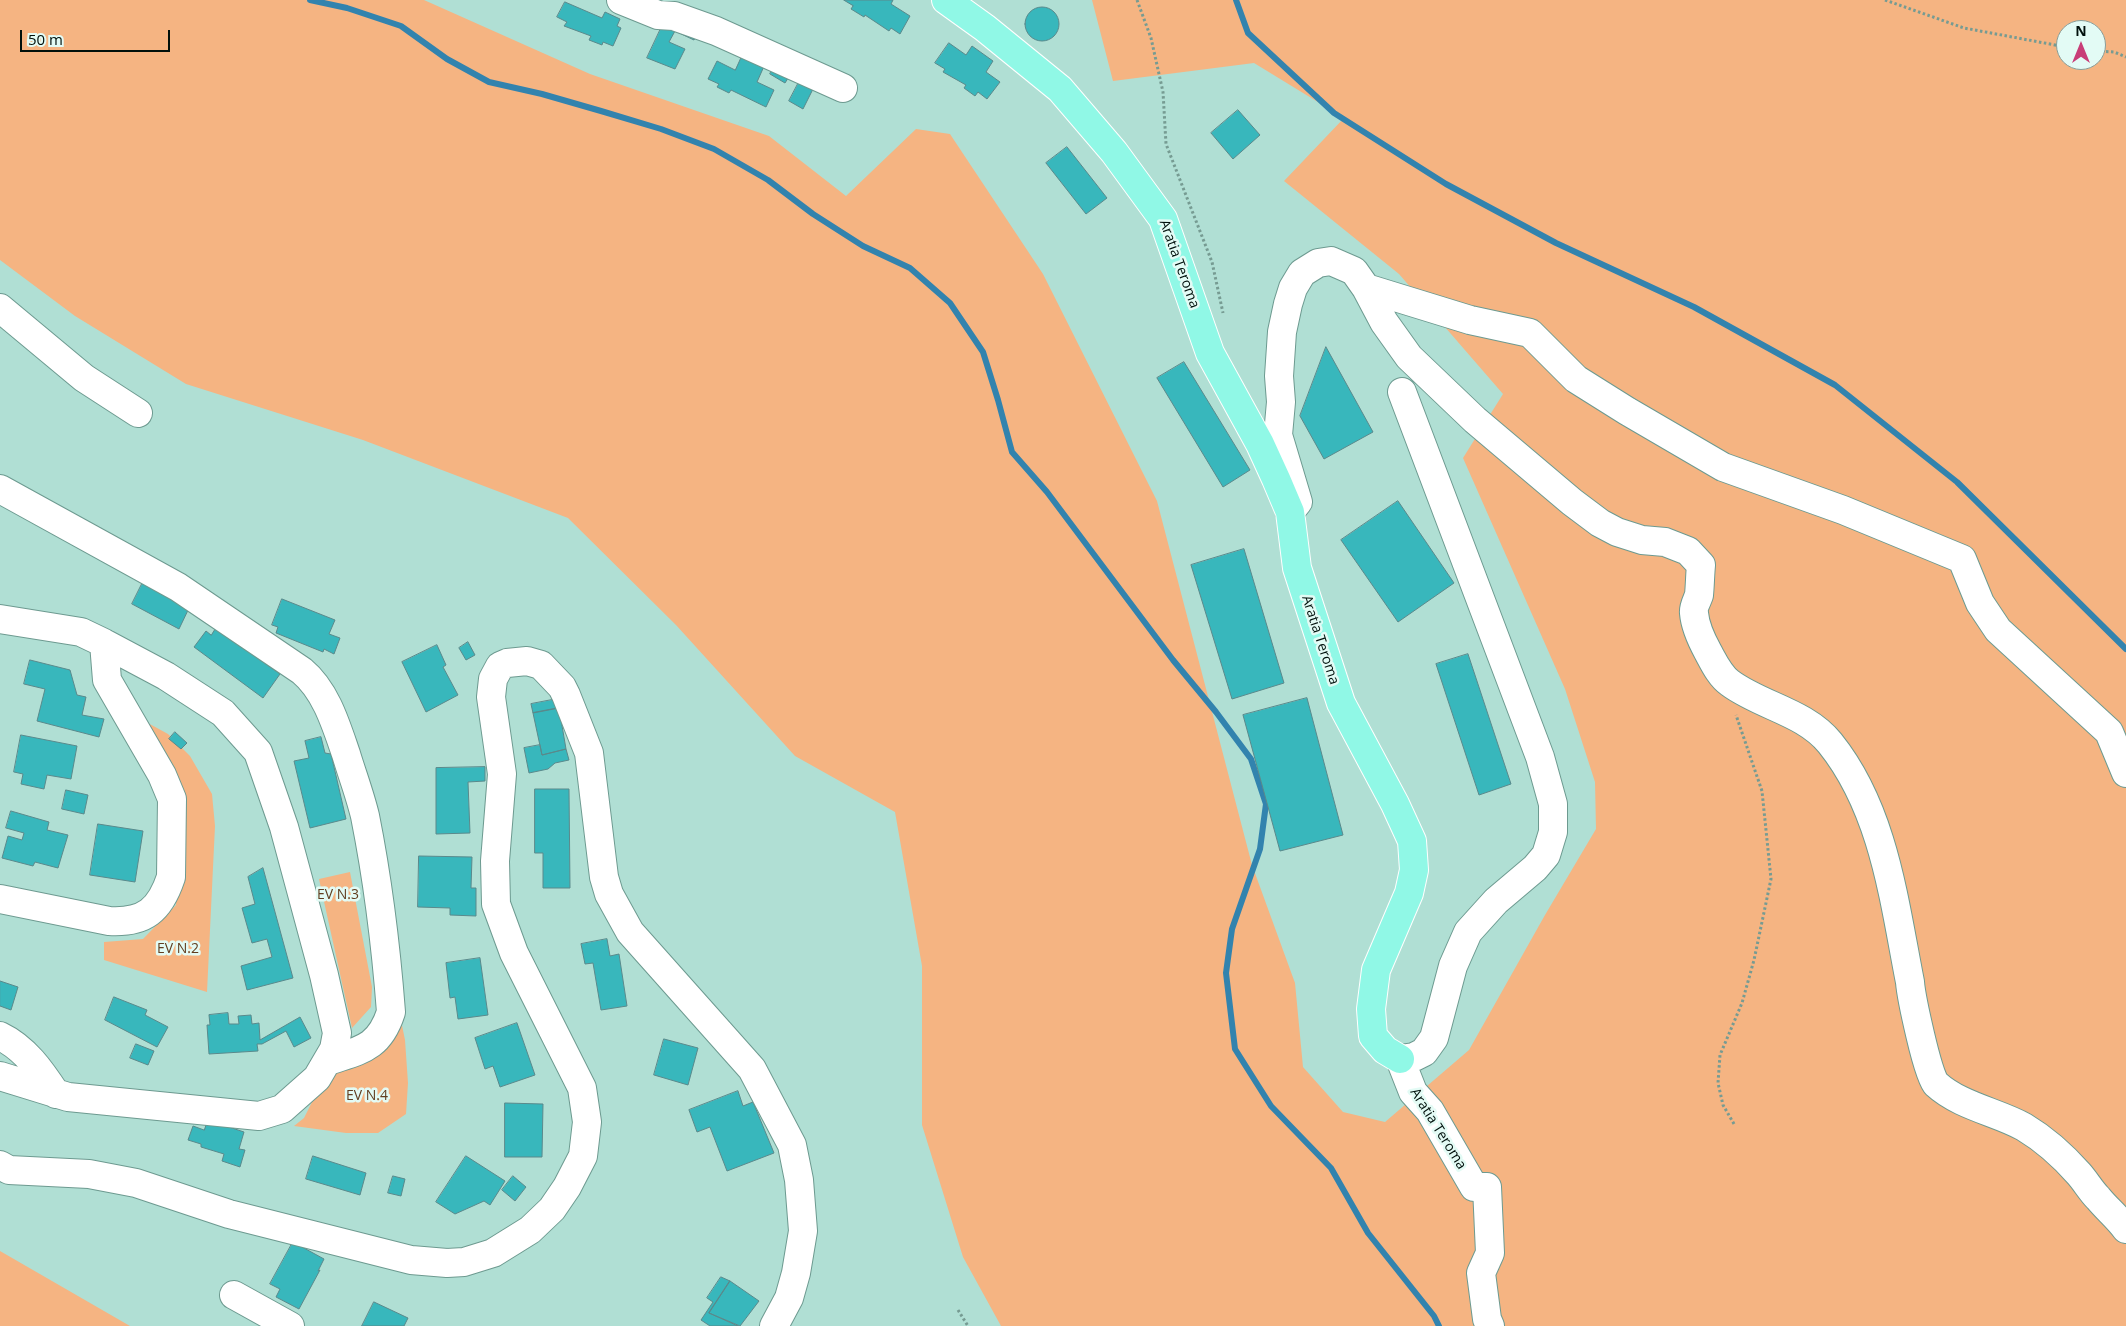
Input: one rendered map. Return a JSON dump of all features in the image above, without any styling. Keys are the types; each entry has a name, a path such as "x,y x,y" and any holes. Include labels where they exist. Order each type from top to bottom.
{"main road":[{"name":"Aratia Teroma","path":"946,0 985,28 1060,89 1114,152 1163,219 1210,353 1260,444 1290,512 1297,568 1341,703 1412,840 1414,870 1409,893 1376,970 1371,1008 1373,1036 1385,1050 1400,1060"}],"street":[{"path":"620,0 658,15 674,16 716,31 844,88"},
{"path":"1290,512 1298,502 1278,435 1281,402 1279,376 1282,332 1293,288 1302,273 1318,263 1331,262 1354,271 1366,288 1384,322 1409,357 1475,420 1572,502 1600,523 1617,532 1642,540 1665,542 1688,551 1701,565 1699,595 1694,612 1703,644 1716,668 1729,682 1760,700 1783,709 1819,732 1830,743 1850,772 1865,802 1886,862 1910,982 1911,999 1923,1040 1927,1066 1935,1083 1960,1100 1996,1114 2032,1132 2056,1151 2079,1174 2096,1197 2126,1229"},
{"path":"1366,288 1470,320 1530,332 1576,378 1627,411 1723,467 1843,510 1962,559 1980,603 1998,630 2109,732 2126,773"},
{"path":"0,308 84,378 138,413"},
{"path":"1400,1060 1414,1057 1424,1052 1434,1038 1453,966 1468,932 1496,901 1535,868 1546,855 1553,832 1553,804 1540,757 1402,392"},
{"path":"0,489 178,586 302,670 309,676 324,698 335,722 364,814 378,894 391,1012 385,1027 369,1047 328,1061"},
{"path":"0,619 81,632 104,643 166,676 223,713 258,752 284,827 336,1024 336,1041 328,1061 317,1078 282,1109 259,1116 68,1098 0,1076"},
{"path":"0,899 109,921 126,922 142,917 157,907 168,885 171,877 172,799 162,775 107,680 104,643"},
{"path":"0,1165 9,1170 89,1174 136,1183 229,1214 385,1254 412,1260 447,1264 464,1262 493,1253 530,1230 542,1220 567,1187 583,1156 587,1122 582,1088 514,953 496,904 495,861 502,774 492,714 493,680 500,666 521,661 534,662 541,665 562,687 587,745 606,886 630,932 752,1069 792,1145 799,1180 803,1231 796,1273 789,1298 774,1326"},
{"path":"0,1036 22,1050 42,1072 56,1094"},
{"name":"Aratia Teroma","path":"1400,1060 1412,1092 1430,1111 1474,1187 1487,1187 1490,1253 1481,1273 1487,1319 1490,1326"},
{"path":"234,1295 290,1326"}],"path":[{"path":"1137,0 1151,38 1163,92 1166,144 1212,262 1223,314"},
{"path":"1885,0 1964,28 2056,45"},
{"path":"2106,52 2114,52 2126,57"},
{"path":"1729,682 1733,705 1762,791 1771,879 1754,960 1742,1003 1720,1055 1718,1083 1723,1105 1734,1124"},
{"path":"958,1310 968,1326"}],"green space":[{"path":"0,0 424,0 590,74 769,136 846,196 916,129 950,134 1043,274 1157,501 1252,865 1295,983 1303,1067 1343,1112 1385,1122 1469,1050 1596,829 1595,782 1565,689 1463,458 1503,394 1399,274 1284,181 1344,118 1254,63 1113,81 1092,0 2126,0 2126,1326 1001,1326 963,1257 922,1125 922,966 895,812 795,756 676,625 568,518 363,440 186,384 75,316 0,260"},
{"name":"EV N.2","path":"146,722 168,734 190,756 212,794 215,826 207,992 104,960 104,942 143,939 176,905 176,783"},
{"name":"EV N.3","path":"350,872 372,987 371,1007 352,1028 319,879"},
{"name":"EV N.4","path":"396,996 405,1040 408,1083 406,1114 378,1133 346,1133 294,1126 304,1118 326,1074 371,1053"},
{"path":"0,1251 130,1326 0,1326"}],"building":[{"path":"844,0 893,0 891,4 910,16 900,34 891,28 889,31 865,15 864,17 851,9 853,6"},
{"path":"565,2 602,18 605,12 620,19 617,26 621,28 613,46 603,42 602,45 589,40 591,36 564,26 567,22 557,17"},
{"path":"1042,7 1054,12 1059,24 1054,36 1042,41 1030,36 1025,24 1030,12"},
{"path":"664,22 698,32 694,40 675,31 669,42 685,49 675,69 647,58"},
{"path":"949,43 966,55 972,46 993,61 986,72 1000,82 987,99 978,92 975,96 964,88 966,85 943,72 945,69 935,63"},
{"path":"743,54 765,64 757,82 774,90 766,107 731,90 729,93 717,87 719,84 708,79 717,61 735,70"},
{"path":"774,66 790,75 785,83 770,74"},
{"path":"799,82 813,89 803,109 789,101"},
{"path":"1238,110 1260,135 1233,159 1211,133"},
{"path":"1067,147 1107,198 1086,214 1046,163"},
{"path":"1326,347 1373,432 1324,459 1300,416"},
{"path":"1184,362 1250,470 1223,487 1157,378"},
{"path":"1398,501 1454,583 1398,622 1341,540"},
{"path":"1244,549 1284,683 1232,699 1191,565"},
{"path":"143,582 190,606 179,629 132,604"},
{"path":"282,599 335,620 329,634 340,638 334,654 324,649 323,652 276,633 278,627 272,625"},
{"path":"218,625 228,637 280,674 263,698 194,647 206,631 211,635"},
{"path":"468,642 475,655 466,660 459,648"},
{"path":"437,645 446,665 443,667 458,695 426,712 402,662"},
{"path":"1468,654 1511,784 1479,795 1436,664"},
{"path":"30,660 70,670 77,695 86,697 82,715 104,719 99,737 37,721 45,689 24,684"},
{"path":"1307,698 1343,835 1280,851 1243,715"},
{"path":"557,699 559,708 533,713 531,704"},
{"path":"559,708 566,749 542,755 533,713"},
{"path":"175,732 187,743 181,749 169,739"},
{"path":"21,735 77,746 71,779 47,775 44,789 21,784 23,774 14,772"},
{"path":"321,737 325,753 331,754 346,819 310,828 294,761 309,758 305,741"},
{"path":"540,745 542,755 566,749 569,760 555,763 548,769 529,773 524,748"},
{"path":"485,767 485,781 468,782 470,833 436,834 436,768"},
{"path":"535,789 569,789 570,888 543,888 543,853 535,853"},
{"path":"66,790 88,795 84,814 62,809"},
{"path":"11,811 49,822 47,830 68,835 58,868 35,862 33,866 2,858 8,836 22,840 24,833 6,828"},
{"path":"98,824 143,831 135,882 90,875"},
{"path":"419,856 472,857 471,888 476,888 476,916 450,915 450,908 418,907"},
{"path":"263,868 293,978 247,990 241,966 272,957 267,939 252,943 242,908 255,904 248,877"},
{"path":"607,939 610,956 619,954 627,1006 601,1010 593,963 585,964 581,944"},
{"path":"480,958 488,1015 458,1019 455,997 450,998 446,963"},
{"path":"0,981 18,987 11,1010 0,1006"},
{"path":"114,997 147,1010 145,1015 168,1027 157,1047 105,1020"},
{"path":"228,1013 229,1024 239,1024 238,1016 251,1015 252,1024 259,1023 260,1040 300,1017 311,1038 294,1047 286,1031 262,1044 257,1044 258,1051 209,1054 207,1025 210,1025 209,1015"},
{"path":"517,1023 535,1075 500,1087 493,1066 485,1069 475,1038"},
{"path":"664,1039 698,1048 688,1085 654,1075"},
{"path":"136,1044 154,1051 148,1065 130,1058"},
{"path":"738,1091 743,1106 753,1102 774,1153 727,1171 710,1127 697,1132 689,1110"},
{"path":"505,1103 543,1104 542,1157 505,1157"},
{"path":"208,1120 244,1132 239,1149 245,1150 240,1167 222,1161 224,1154 201,1147 201,1144 188,1140 193,1126 204,1130"},
{"path":"313,1156 366,1173 360,1195 306,1179"},
{"path":"466,1156 505,1181 490,1205 484,1201 455,1214 436,1202"},
{"path":"393,1176 405,1179 401,1196 388,1193"},
{"path":"513,1176 526,1187 515,1201 502,1190"},
{"path":"293,1242 324,1259 299,1309 276,1297 280,1289 270,1284"},
{"path":"721,1277 730,1281 709,1313 738,1326 710,1326 701,1320 713,1302 707,1298"},
{"path":"730,1281 759,1301 740,1326 709,1313"},
{"path":"374,1302 408,1318 404,1326 362,1326"}],"waterway":[{"path":"310,0 347,8 401,26 447,59 489,82 542,94 601,111 661,129 714,149 768,180 813,214 863,246 910,268 950,303 983,352 1012,452 1047,492 1173,660 1216,712 1251,759 1266,804 1260,849 1232,929 1226,973 1235,1049 1271,1106 1331,1168 1368,1233 1434,1316 1439,1326"},
{"path":"1236,0 1248,33 1334,113 1446,184 1556,243 1694,307 1835,385 1957,482 2126,649"}]}
